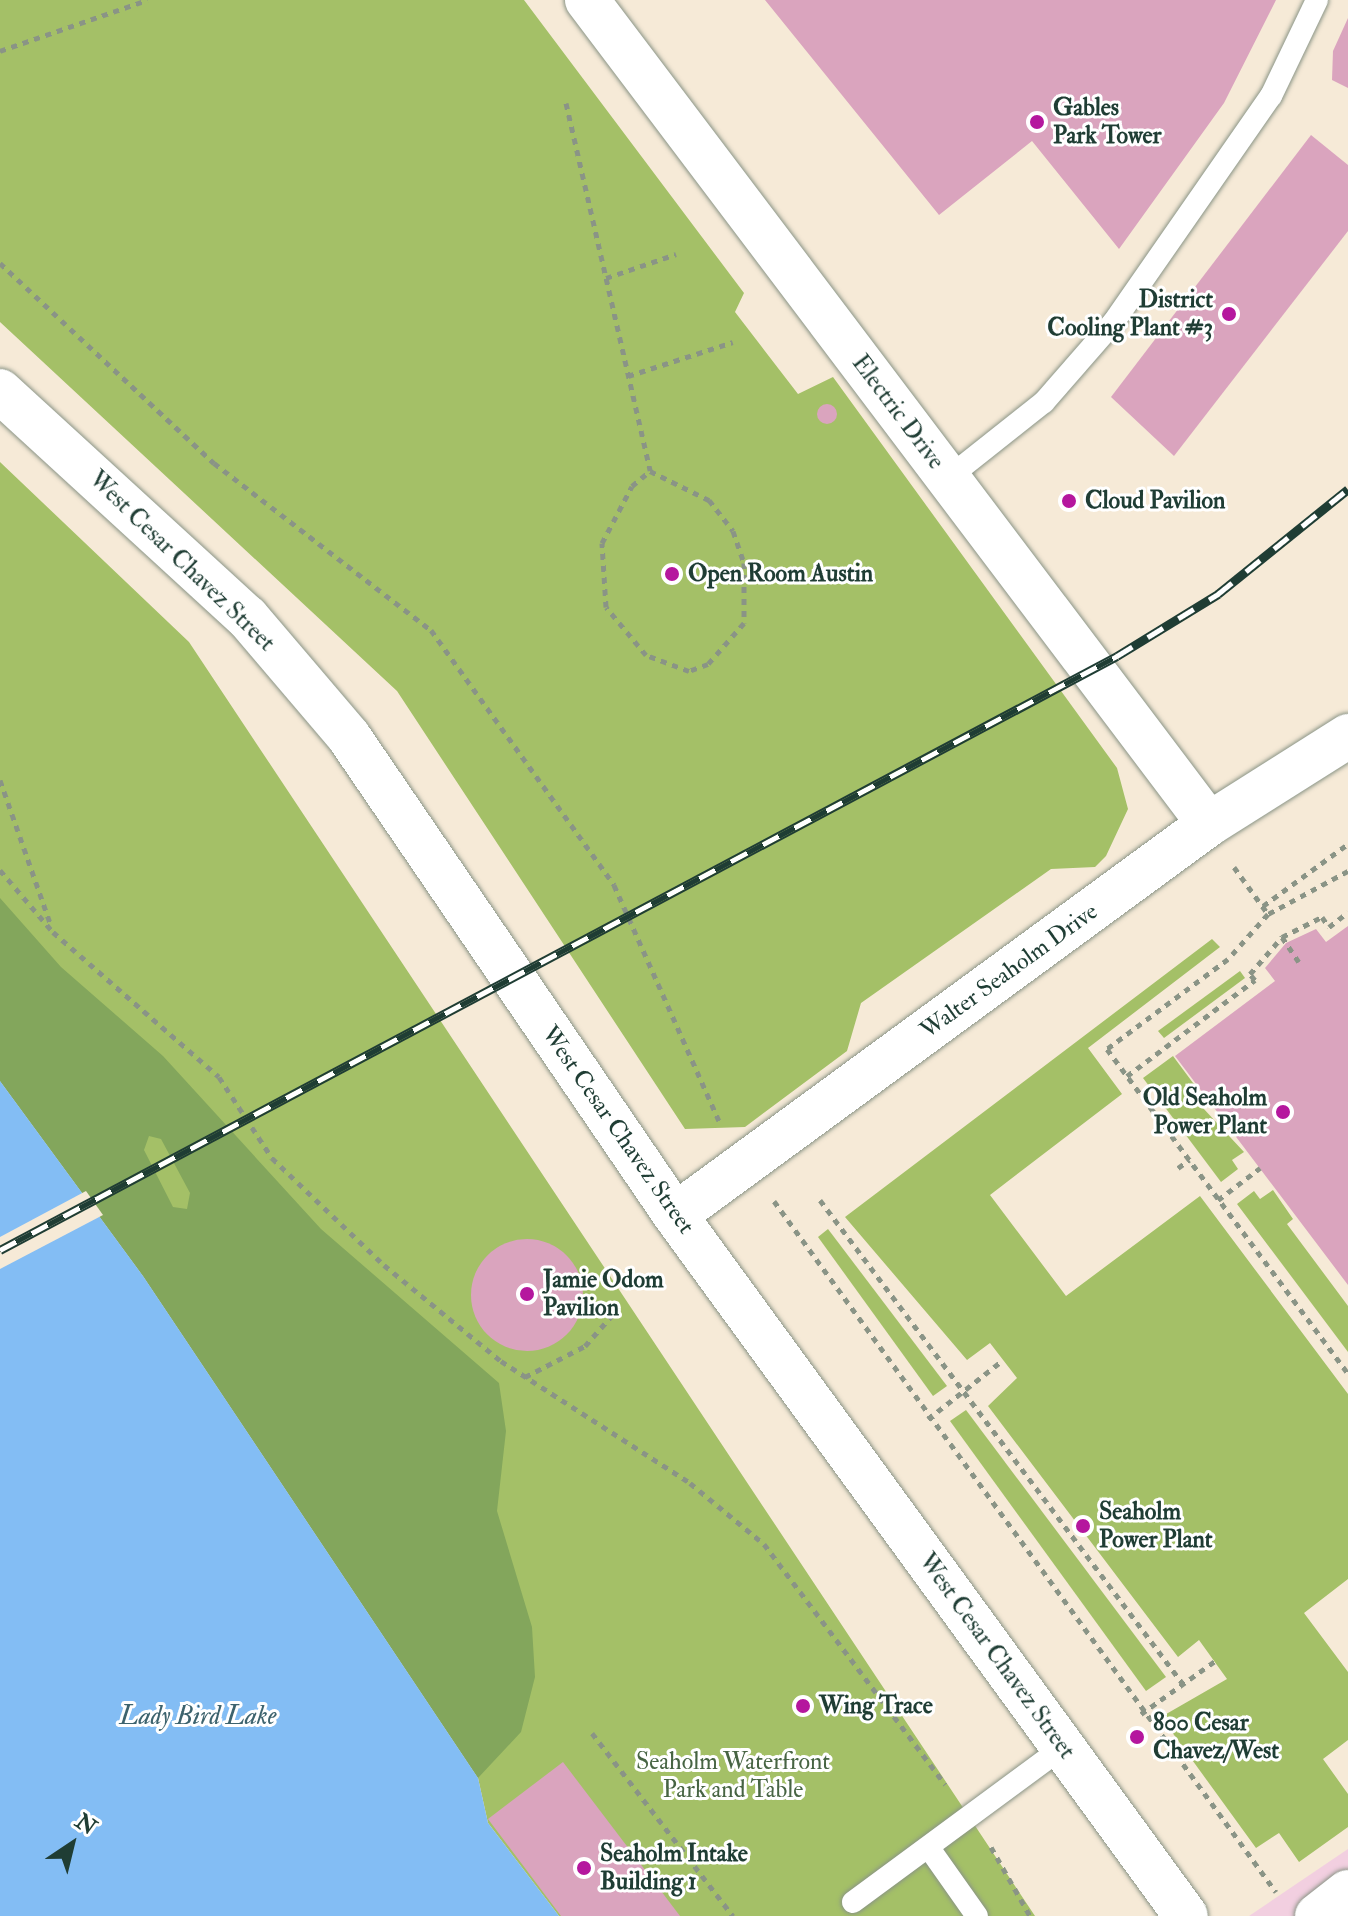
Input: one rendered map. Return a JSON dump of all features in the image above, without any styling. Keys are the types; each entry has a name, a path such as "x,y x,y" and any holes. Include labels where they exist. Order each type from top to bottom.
{"main road":[{"name":"Electric Drive","path":"587,0 1209,824"},
{"name":"West Cesar Chavez Street","path":"0,391 247,617 349,737 675,1215 1186,1916"},
{"name":"Walter Seaholm Drive","path":"675,1215 1209,824 1348,736"},
{"path":"1317,1916 1348,1892"}],"lane":[{"path":"948,478 1044,402 1113,323 1271,96 1317,0"},
{"path":"853,1902 1063,1747"},
{"path":"929,1848 977,1916"}],"path":[{"path":"0,51 147,0"},
{"path":"566,103 650,471"},
{"path":"606,278 676,254"},
{"path":"0,263 214,463 431,630 614,885 726,1136"},
{"path":"628,376 733,342"},
{"path":"650,471 709,500 733,531 744,563 744,623 708,664 689,671 646,655 606,607 602,543 632,486 650,471"},
{"path":"0,780 53,932"},
{"path":"1263,906 1348,844"},
{"path":"1234,866 1268,914"},
{"path":"0,870 53,932 219,1077 272,1158 384,1265 525,1377 690,1483 764,1544 945,1785"},
{"path":"1348,871 1268,914 1228,959 1107,1049 1348,1373"},
{"path":"1127,1076 1255,980 1250,974 1282,937 1322,917 1329,927 1348,912"},
{"path":"1282,937 1299,962"},
{"path":"1178,1168 1189,1160"},
{"path":"1218,1200 1260,1168"},
{"path":"766,1190 1141,1714 1277,1894"},
{"path":"820,1200 1183,1684"},
{"path":"525,1377 585,1346 615,1312"},
{"path":"928,1419 1003,1360"},
{"path":"1141,1714 1215,1661"},
{"path":"592,1733 733,1916"},
{"path":"987,1842 1030,1916"}],"shaded area":[{"path":"1348,1849 1348,1916 1249,1916"}],"green space":[{"path":"0,0 524,0 744,293 735,312 798,394 833,377 1117,768 1128,809 1106,856 1095,867 1051,869 861,1003 847,1051 745,1127 685,1129 397,691 0,322"},
{"name":"Seaholm Waterfront Park and Table","path":"0,462 189,642 1035,1916 559,1916 488,1823 478,1778 143,1276 0,1081"},
{"path":"0,898 61,967 163,1056 321,1229 499,1383 506,1431 497,1511 532,1627 535,1677 521,1732 478,1778 143,1276 0,1081","holes":["149,1136 161,1139 190,1193 187,1209 173,1207 144,1150"]},
{"path":"1212,939 1220,947 1088,1048 1122,1094 990,1195 1066,1296 1200,1196 1348,1394 1348,1579 1304,1613 1348,1672 1348,1740 1323,1759 1348,1794 1348,1827 1299,1862 1279,1833 1256,1848 1161,1717 1227,1679 1199,1640 1178,1657 988,1406 1017,1378 990,1343 967,1360 845,1217"},
{"path":"1240,971 1245,978 1164,1038 1158,1031"},
{"path":"1173,1056 1196,1087 1189,1093 1244,1152 1232,1160 1238,1169 1221,1182 1143,1078"},
{"path":"1273,1190 1293,1219 1287,1224 1348,1306 1348,1352 1237,1204 1254,1191 1260,1199"},
{"path":"828,1229 947,1386 933,1396 818,1237"},
{"path":"966,1410 1166,1677 1146,1691 950,1421"}],"water":[{"name":"Lady Bird Lake","path":"0,1081 143,1276 478,1778 488,1823 559,1916 0,1916"}],"pier":[{"path":"86,1191 103,1215 0,1269 0,1237"}],"building":[{"name":"Gables Park Tower","path":"765,0 1276,0 1224,103 1119,249 1032,141 939,215"},
{"path":"1348,18 1348,88 1332,80 1333,51"},
{"name":"District Cooling Plant #3","path":"1311,135 1348,165 1348,231 1174,456 1111,397"},
{"path":"827,404 834,407 837,414 834,421 827,424 820,421 817,414 820,407"},
{"name":"Old Seaholm Power Plant","path":"1348,926 1348,1285 1175,1056 1275,981 1265,968 1286,943 1316,929 1326,942"},
{"path":"527,1239 548,1244 566,1256 578,1274 583,1295 578,1316 566,1334 548,1346 527,1351 506,1346 488,1334 476,1316 471,1295 476,1274 488,1256 506,1244"},
{"name":"Seaholm Intake Building 1","path":"563,1762 680,1916 561,1916 488,1819"}],"railway":[{"path":"0,1250 1117,656 1218,594 1348,489"}],"place":[{"name":"Gables Park Tower","path":"1037,122"},
{"name":"District Cooling Plant #3","path":"1229,314"},
{"name":"Cloud Pavilion","path":"1069,501"},
{"name":"Open Room Austin","path":"672,574"},
{"name":"Old Seaholm Power Plant","path":"1283,1112"},
{"name":"Jamie Odom Pavilion","path":"527,1294"},
{"name":"Seaholm Power Plant","path":"1083,1526"},
{"name":"Wing Trace","path":"803,1706"},
{"name":"800 Cesar Chavez/West","path":"1137,1737"},
{"name":"Seaholm Intake Building 1","path":"584,1868"}]}
